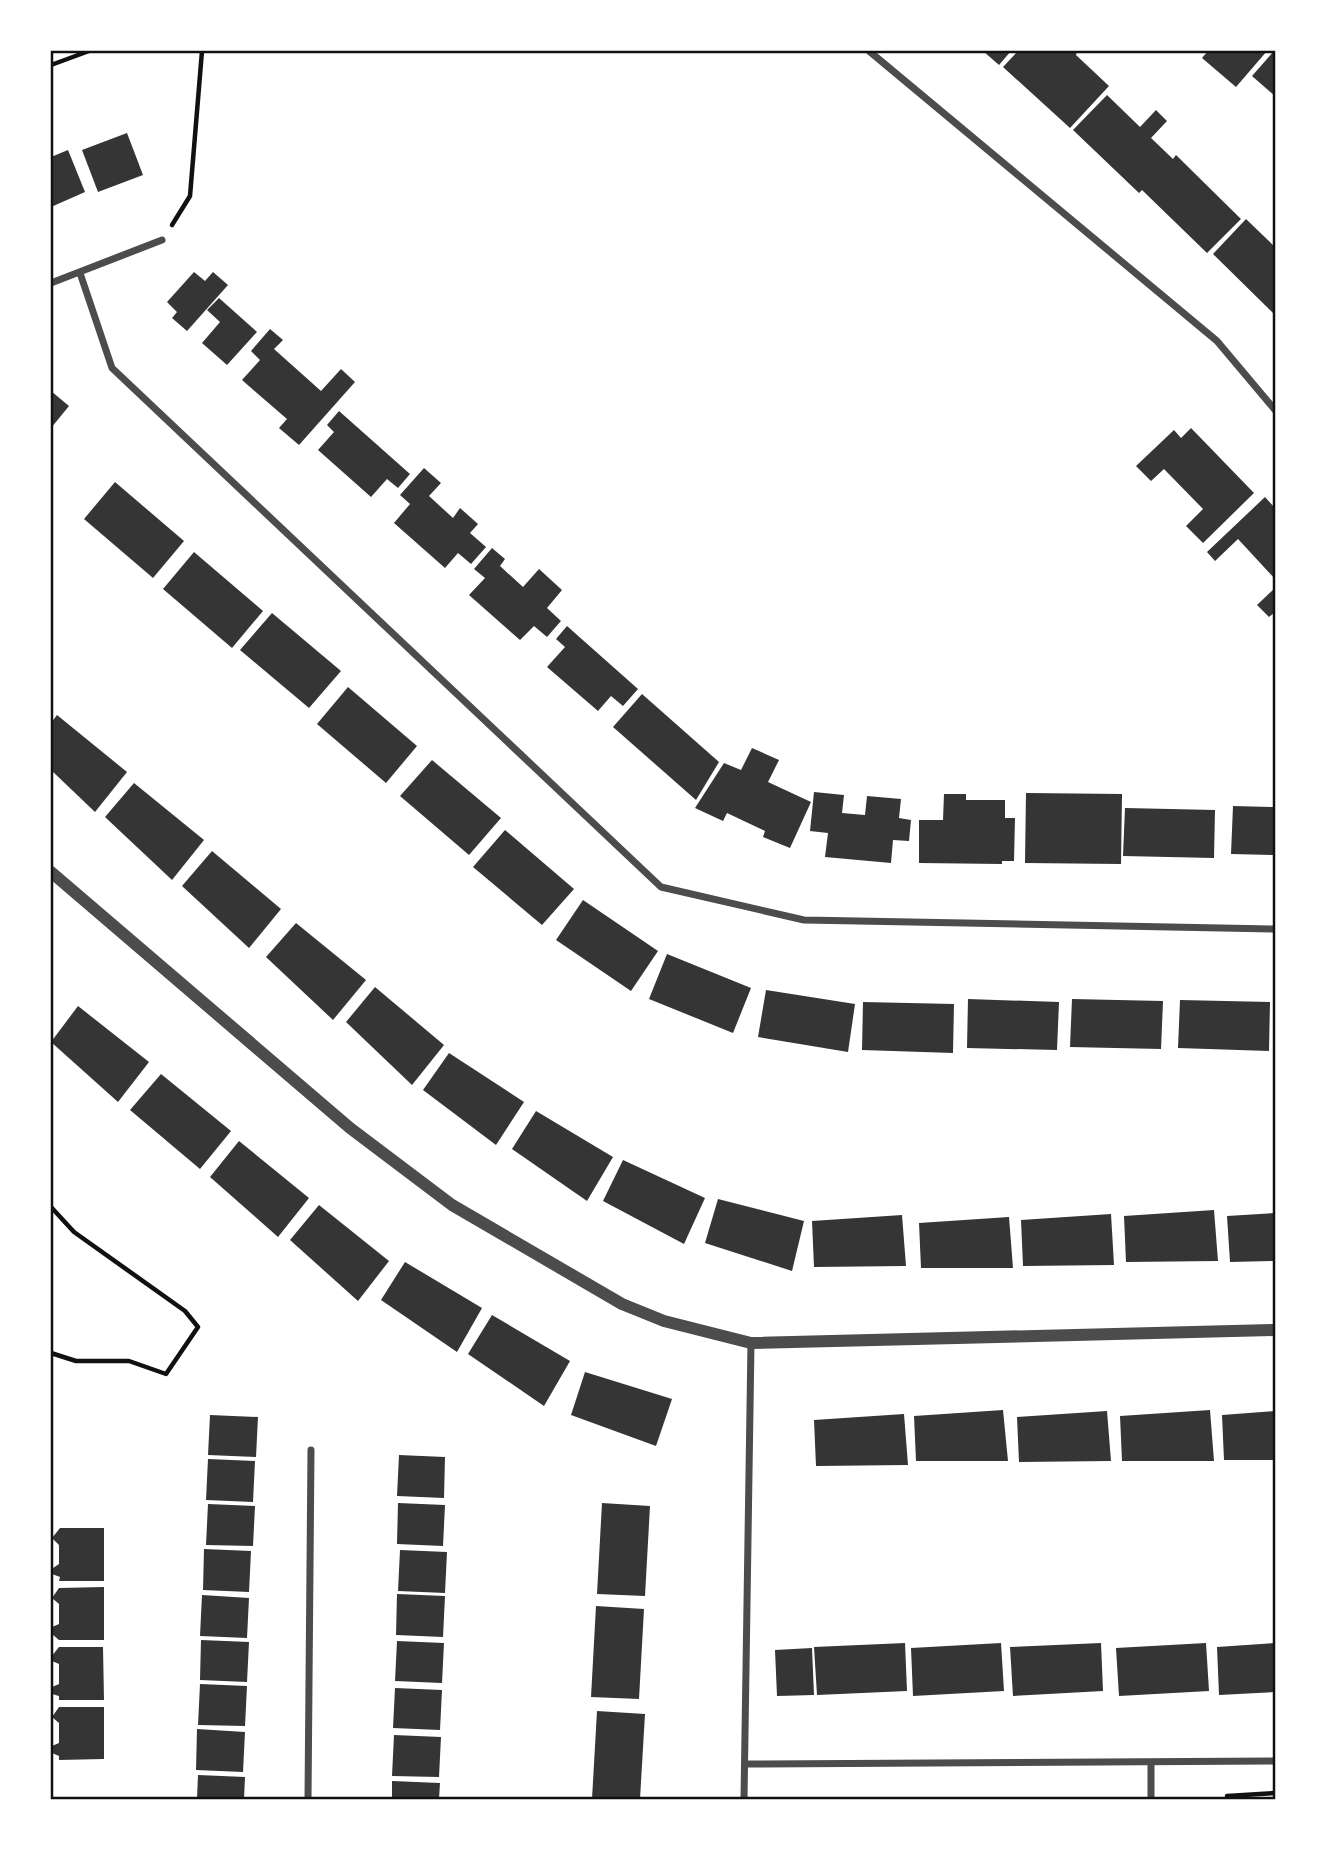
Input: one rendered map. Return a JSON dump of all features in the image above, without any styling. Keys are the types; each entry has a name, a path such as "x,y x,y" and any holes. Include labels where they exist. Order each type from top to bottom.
{"street":[{"path":"869,51 1217,341 1275,410"},
{"path":"51,283 162,240"},
{"path":"80,273 112,368 661,887 804,920 1275,929"},
{"path":"51,872 350,1128 452,1205 622,1304 706,1334 751,1343 1275,1330"},
{"path":"744,1799 751,1343"},
{"path":"308,1799 311,1450"},
{"path":"746,1764 1275,1761"},
{"path":"1151,1763 1151,1799"}],"path":[{"path":"51,65 89,51"},
{"path":"162,240 190,196 202,51"},
{"path":"51,1207 74,1232 185,1311 198,1327 166,1374 129,1361 76,1360 51,1353"},
{"path":"1227,1796 1275,1793"}],"building":[{"path":"983,51 1011,51 999,65"},
{"path":"1018,51 1077,51 1076,55 1109,86 1070,128 1003,67"},
{"path":"1208,51 1267,51 1236,87 1202,58"},
{"path":"1275,51 1275,96 1252,76"},
{"path":"1107,95 1140,127 1156,110 1167,121 1151,138 1173,159 1176,155 1241,219 1207,253 1142,190 1139,193 1073,130"},
{"path":"127,133 143,175 98,192 82,150"},
{"path":"68,150 85,192 51,207 51,157"},
{"path":"1246,219 1275,247 1275,315 1213,254"},
{"path":"194,272 205,281 213,272 228,285 187,331 172,318 177,312 167,302"},
{"path":"219,298 257,332 227,365 202,343 220,322 207,310"},
{"path":"270,329 283,340 274,349 321,391 341,369 355,382 299,445 279,428 287,419 242,380 260,360 251,351"},
{"path":"51,391 69,406 51,428"},
{"path":"339,411 410,474 398,488 387,479 371,497 318,450 334,432 327,425"},
{"path":"1191,428 1254,493 1203,543 1186,526 1203,509 1164,469 1151,481 1136,466 1174,430 1181,438"},
{"path":"424,468 441,483 429,496 453,518 460,508 478,524 470,533 486,547 471,564 458,553 445,568 394,523 410,504 400,495"},
{"path":"115,482 184,541 153,578 84,519"},
{"path":"1265,497 1275,508 1275,579 1238,539 1215,561 1207,552"},
{"path":"492,548 505,559 500,566 523,587 539,569 562,590 547,608 561,621 547,637 534,626 520,640 469,595 485,578 474,569"},
{"path":"194,552 263,611 232,648 163,589"},
{"path":"1275,588 1275,612 1269,617 1257,605"},
{"path":"272,613 341,671 309,708 240,650"},
{"path":"567,626 638,689 623,706 611,696 598,711 547,667 565,647 556,639"},
{"path":"348,687 417,746 386,783 317,724"},
{"path":"642,694 719,762 696,800 613,727"},
{"path":"57,715 127,772 95,812 51,770 51,723"},
{"path":"752,748 779,760 768,782 811,802 790,848 763,837 765,831 727,813 723,821 695,808 724,763 741,770"},
{"path":"432,760 501,818 469,855 400,796"},
{"path":"134,783 204,840 172,880 105,817"},
{"path":"814,792 844,795 842,813 865,815 867,796 901,799 899,818 911,820 909,841 893,840 891,863 825,857 828,833 810,831"},
{"path":"1026,793 1122,794 1121,864 1025,863"},
{"path":"944,794 966,794 966,800 1005,800 1005,818 1015,818 1014,861 1002,861 1002,864 919,863 919,820 943,820"},
{"path":"1233,806 1275,807 1275,855 1231,854"},
{"path":"1125,808 1215,810 1214,858 1123,856"},
{"path":"505,830 574,889 542,925 473,867"},
{"path":"212,851 281,909 249,948 182,886"},
{"path":"583,900 658,951 631,991 556,940"},
{"path":"296,923 366,980 333,1020 266,957"},
{"path":"667,954 751,988 733,1033 649,999"},
{"path":"375,987 444,1045 412,1085 346,1022"},
{"path":"766,990 855,1004 848,1052 758,1037"},
{"path":"968,999 1059,1002 1057,1050 967,1048"},
{"path":"1072,999 1163,1001 1161,1049 1070,1047"},
{"path":"1180,1000 1270,1002 1269,1051 1178,1048"},
{"path":"863,1002 954,1004 953,1053 862,1050"},
{"path":"78,1006 149,1062 118,1102 51,1042"},
{"path":"449,1053 524,1102 496,1145 423,1090"},
{"path":"161,1074 231,1131 200,1169 130,1110"},
{"path":"536,1111 613,1157 587,1201 512,1149"},
{"path":"239,1141 309,1198 278,1237 210,1177"},
{"path":"623,1160 705,1198 684,1244 603,1201"},
{"path":"718,1199 804,1221 792,1271 705,1243"},
{"path":"319,1205 389,1261 358,1301 290,1240"},
{"path":"1214,1210 1218,1261 1126,1262 1124,1216"},
{"path":"1275,1213 1275,1261 1230,1262 1227,1216"},
{"path":"1111,1214 1114,1265 1023,1266 1021,1220"},
{"path":"902,1215 906,1266 814,1267 812,1221"},
{"path":"1009,1217 1013,1268 921,1268 919,1223"},
{"path":"405,1262 482,1308 457,1352 381,1300"},
{"path":"492,1315 570,1361 544,1406 468,1354"},
{"path":"585,1372 672,1399 656,1446 571,1415"},
{"path":"1003,1410 1008,1461 916,1461 914,1416"},
{"path":"1210,1410 1214,1461 1122,1461 1120,1416"},
{"path":"1107,1411 1111,1461 1019,1462 1017,1417"},
{"path":"1275,1411 1275,1460 1224,1460 1222,1415"},
{"path":"904,1414 908,1465 816,1466 814,1420"},
{"path":"210,1415 258,1417 256,1457 208,1455"},
{"path":"399,1455 445,1457 444,1498 397,1496"},
{"path":"208,1459 255,1461 253,1502 206,1500"},
{"path":"398,1503 445,1505 443,1546 397,1544"},
{"path":"602,1503 650,1506 645,1596 597,1594"},
{"path":"208,1504 255,1506 253,1546 206,1545"},
{"path":"60,1528 104,1528 104,1581 59,1581 60,1577 52,1574 53,1568 59,1564 59,1545 52,1538"},
{"path":"204,1549 251,1551 249,1592 203,1590"},
{"path":"400,1550 447,1552 445,1593 398,1591"},
{"path":"104,1587 104,1640 59,1640 52,1634 52,1627 59,1624 59,1604 52,1598 59,1588"},
{"path":"397,1594 445,1596 443,1637 396,1635"},
{"path":"202,1595 249,1598 247,1638 200,1636"},
{"path":"596,1606 644,1609 639,1699 591,1697"},
{"path":"201,1640 249,1642 247,1682 200,1680"},
{"path":"397,1641 444,1643 442,1683 395,1681"},
{"path":"905,1643 907,1691 817,1695 814,1647"},
{"path":"1001,1643 1004,1691 913,1696 911,1648"},
{"path":"1101,1643 1103,1691 1013,1696 1010,1647"},
{"path":"1206,1643 1209,1691 1119,1696 1116,1648"},
{"path":"1275,1643 1275,1692 1219,1695 1217,1647"},
{"path":"59,1647 103,1647 104,1700 59,1700 59,1696 52,1694 52,1687 59,1684 59,1664 52,1661 51,1657"},
{"path":"812,1648 814,1695 777,1696 775,1650"},
{"path":"200,1684 247,1686 245,1726 198,1725"},
{"path":"395,1688 442,1690 440,1730 393,1728"},
{"path":"59,1707 104,1707 104,1759 59,1760 59,1756 52,1753 52,1746 59,1743 59,1723 52,1717"},
{"path":"597,1711 645,1714 640,1799 592,1799"},
{"path":"197,1729 245,1732 243,1772 196,1770"},
{"path":"394,1735 441,1737 439,1777 392,1776"},
{"path":"198,1775 245,1777 244,1799 197,1799"},
{"path":"392,1781 440,1783 439,1799 392,1799"}]}
